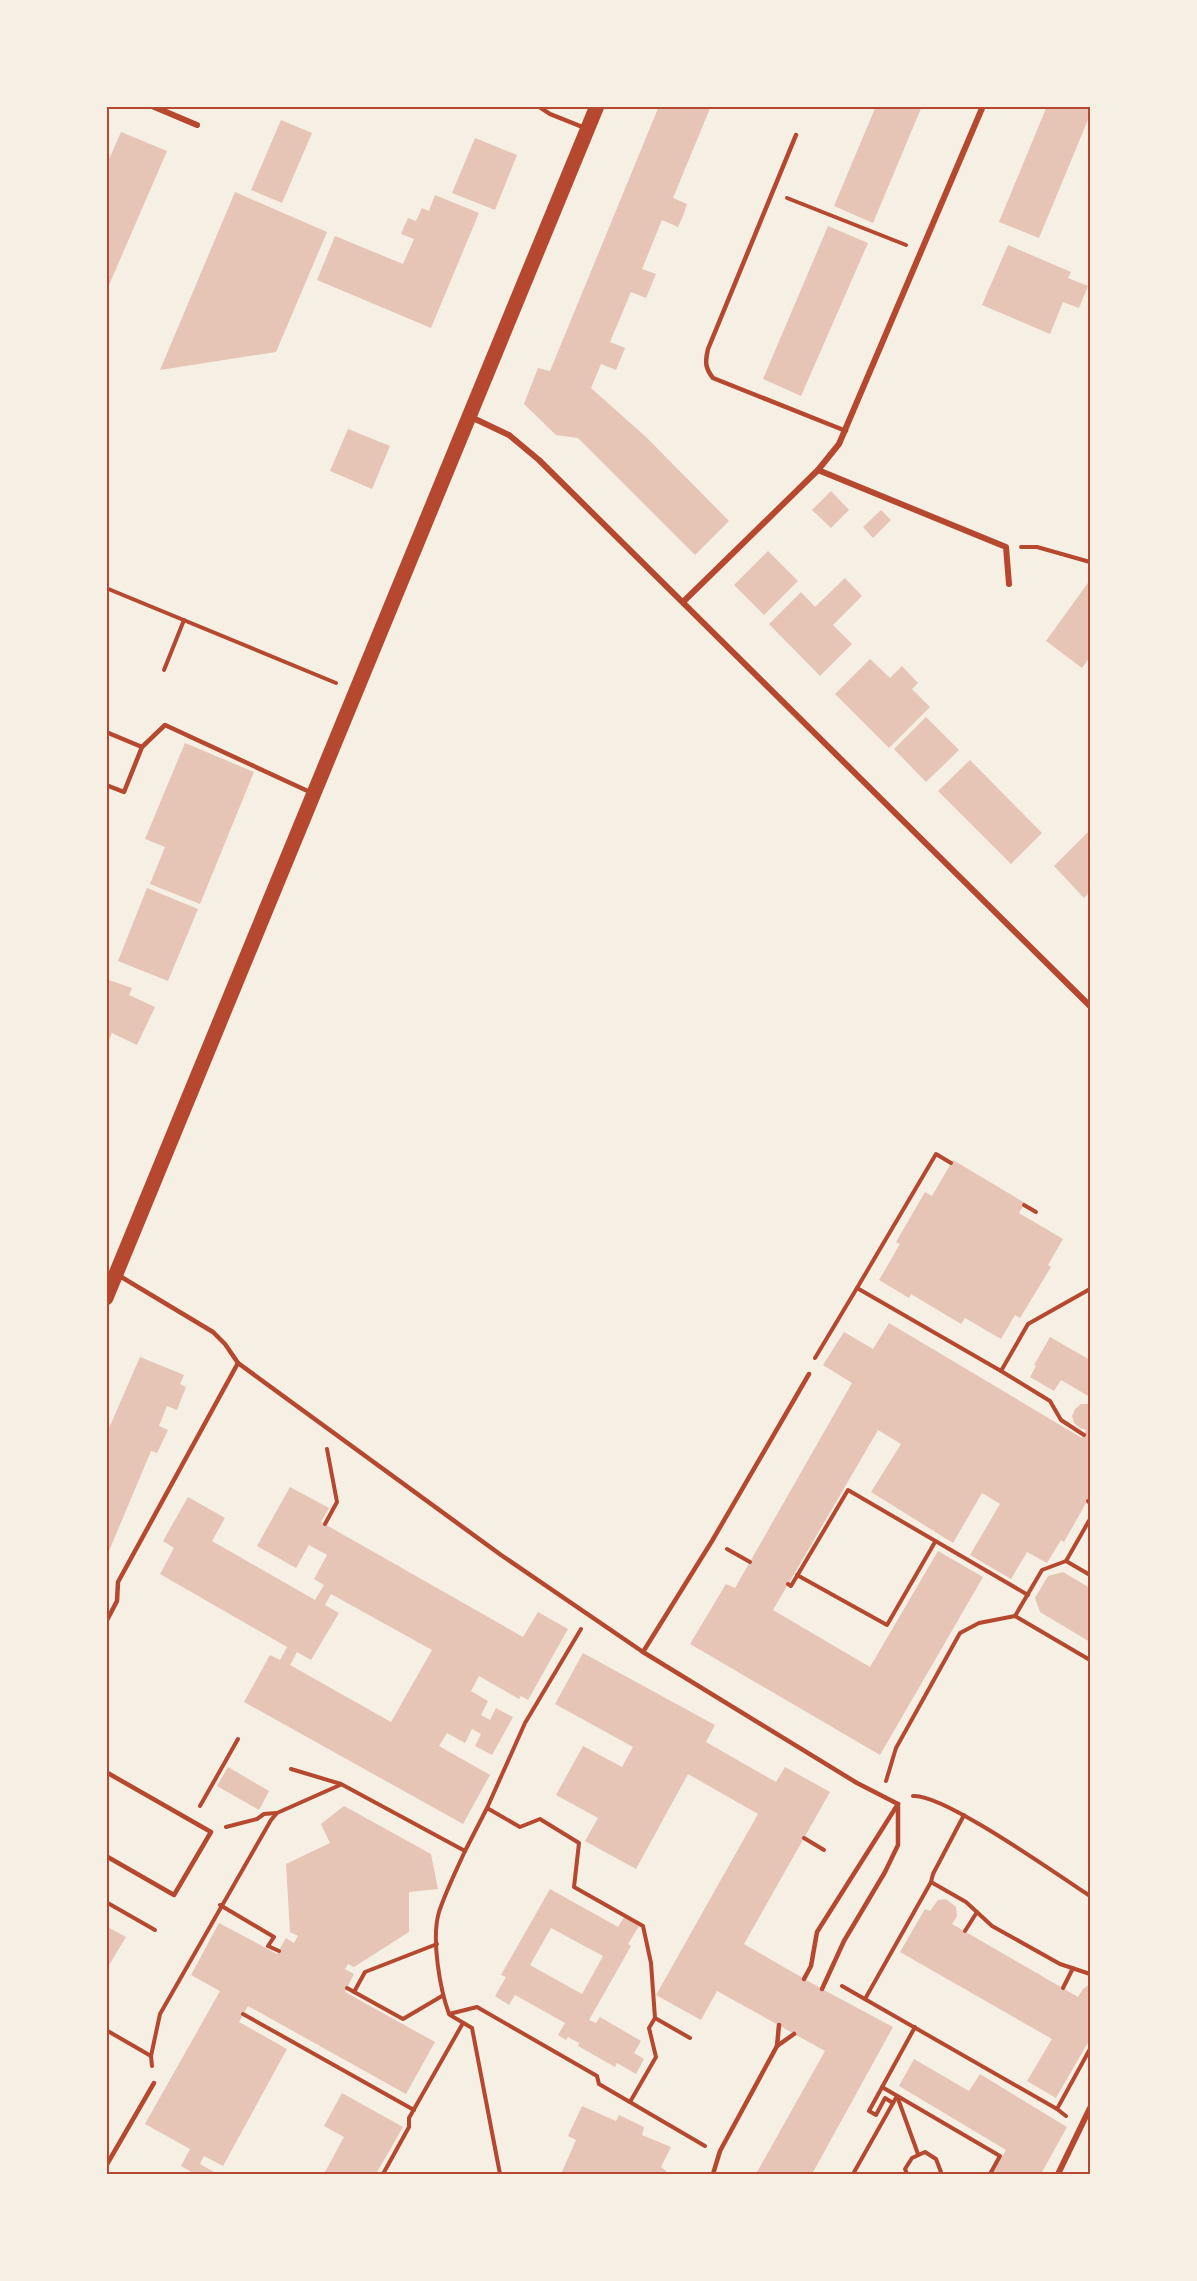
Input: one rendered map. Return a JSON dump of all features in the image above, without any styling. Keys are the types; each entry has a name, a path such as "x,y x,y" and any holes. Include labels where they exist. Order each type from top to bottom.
{"main road":[{"path":"106,1298 114,1272 315,794 597,106"}],"street":[{"path":"152,106 197,125"},
{"path":"683,602 818,470 830,457 846,431 923,252 982,106"},
{"path":"469,416 509,435 539,460 1090,1006"},
{"path":"818,470 1006,547 1010,584"},
{"path":"1058,2175 1090,2108"}],"lane":[{"path":"538,106 550,114 588,129"},
{"path":"796,135 708,349 705,360 706,370 713,378 846,431"},
{"path":"106,785 124,792 142,747 165,725 315,794"},
{"path":"106,732 142,747"},
{"path":"114,1272 205,1326 225,1344 238,1363 588,1616 777,1736 898,1804"},
{"path":"106,1622 117,1601 118,1582 238,1363"},
{"path":"643,1652 712,1541 809,1374"},
{"path":"106,1772 211,1832 174,1895 106,1856"},
{"path":"822,1989 844,1941 885,1872 898,1845 898,1804"},
{"path":"804,1979 811,1966 817,1932 898,1804"},
{"path":"713,2175 719,2152 777,2046 779,2025"},
{"path":"777,2046 794,2034"},
{"path":"106,2166 154,2083"}],"path":[{"path":"773,192 923,252"},
{"path":"1006,547 1037,547 1090,562"},
{"path":"106,588 356,692"},
{"path":"164,670 184,620"},
{"path":"809,1374 815,1358 936,1154 951,1163"},
{"path":"1024,1205 1036,1212"},
{"path":"857,1288 1050,1401 1061,1420 1084,1435"},
{"path":"1001,1371 1028,1324 1090,1289"},
{"path":"322,1424 337,1502 325,1524"},
{"path":"788,1584 791,1586 848,1490 1028,1595"},
{"path":"1015,1616 1042,1570 1066,1561 1090,1519"},
{"path":"712,1541 750,1562"},
{"path":"797,1575 887,1625 935,1542"},
{"path":"1066,1561 1090,1575"},
{"path":"500,2175 472,2028 449,2014 442,1996 437,1944 439,1914 465,1851 525,1723 588,1616"},
{"path":"882,1797 896,1748 960,1633 979,1623 1015,1616 1090,1660"},
{"path":"192,1821 238,1739"},
{"path":"291,1769 341,1784 465,1851"},
{"path":"211,1832 257,1819 264,1814 277,1813 341,1784"},
{"path":"898,1804 914,1795 932,1799 964,1815 1090,1896"},
{"path":"487,1808 520,1827 540,1819 579,1843 574,1887 643,1926 651,1963 655,2018 649,2028 656,2057 630,2102"},
{"path":"154,2083 152,2056 160,2014 220,1905 277,1813"},
{"path":"865,1999 932,1882 933,1874 964,1815"},
{"path":"804,1838 824,1850"},
{"path":"932,1882 966,1902 992,1926 1060,1964 1089,1972"},
{"path":"106,1902 155,1930"},
{"path":"220,1905 273,1937 268,1946 279,1951"},
{"path":"965,1931 977,1912"},
{"path":"354,1992 365,1972 437,1944"},
{"path":"1063,1988 1074,1968"},
{"path":"827,1977 1057,2109 1081,2128"},
{"path":"347,1988 404,2019 442,1996"},
{"path":"449,2014 477,2007 597,2076 598,2084 719,2152"},
{"path":"243,2014 414,2110"},
{"path":"655,2018 690,2038"},
{"path":"382,2175 409,2127 409,2118 463,2022"},
{"path":"893,2103 885,2098 876,2115 869,2110 915,2027"},
{"path":"106,2030 152,2056"},
{"path":"1057,2109 1090,2049"},
{"path":"882,2087 1000,2156 990,2175"},
{"path":"854,2175 897,2096"},
{"path":"897,2096 918,2154"},
{"path":"907,2175 905,2169 912,2158 925,2152 936,2159 941,2172 939,2175"}],"building":[{"path":"659,106 711,106 673,198 687,204 683,216 678,227 662,220 642,269 656,274 646,298 631,292 610,342 625,348 616,370 601,364 591,388 646,437 729,521 695,555 578,438 556,435 524,404 538,368 550,371"},
{"path":"876,106 922,106 873,223 834,206"},
{"path":"1047,106 1090,106 1090,115 1039,238 999,222"},
{"path":"281,120 312,133 282,203 251,190"},
{"path":"121,132 167,151 109,285 106,284 106,166"},
{"path":"475,138 517,155 495,210 452,193"},
{"path":"235,192 327,232 276,352 160,370"},
{"path":"435,195 479,213 431,328 317,280 335,236 403,264 414,239 401,234 408,218 416,221 422,208 429,211"},
{"path":"828,226 868,243 801,396 763,379"},
{"path":"1008,245 1071,272 1068,278 1088,286 1079,308 1063,302 1050,334 982,305"},
{"path":"348,429 390,446 372,489 330,471"},
{"path":"831,491 849,510 831,528 812,510"},
{"path":"881,510 891,520 873,538 863,527"},
{"path":"768,551 798,581 764,615 734,585"},
{"path":"845,578 862,596 833,625 852,644 820,676 769,624 801,592 815,607"},
{"path":"1090,580 1090,657 1082,668 1046,641"},
{"path":"870,659 890,678 902,666 918,683 912,689 930,707 889,748 835,694"},
{"path":"926,717 959,750 926,782 894,749"},
{"path":"185,743 254,772 200,904 150,884 165,847 145,839"},
{"path":"970,760 1042,833 1011,864 938,791"},
{"path":"1090,830 1090,892 1084,898 1054,866"},
{"path":"147,888 198,909 168,981 118,961"},
{"path":"106,979 132,988 129,995 155,1007 137,1045 112,1033 109,1040 106,1039"},
{"path":"953,1160 1025,1203 1019,1213 1063,1239 1048,1265 1051,1267 1020,1318 1015,1315 1001,1339 965,1318 961,1324 911,1294 909,1298 879,1280 900,1244 896,1242 925,1192 932,1196"},
{"path":"889,1323 1082,1438 1086,1430 1074,1423 1072,1416 1081,1404 1090,1404 1090,1496 1064,1542 1061,1540 1047,1563 1027,1552 1011,1579 970,1555 1000,1504 982,1493 953,1543 871,1492 901,1444 878,1430 773,1610 870,1667 938,1551 983,1577 880,1755 690,1644 726,1584 735,1588 852,1383 823,1365 844,1332 873,1349"},
{"path":"1050,1337 1090,1360 1090,1397 1061,1380 1054,1391 1030,1377"},
{"path":"140,1357 184,1375 180,1384 186,1387 177,1410 167,1406 159,1426 168,1430 157,1453 151,1451 109,1551 106,1550 106,1435"},
{"path":"290,1487 329,1508 321,1522 523,1637 538,1612 568,1629 528,1700 521,1696 519,1699 479,1676 471,1691 488,1701 481,1715 490,1720 496,1708 513,1717 492,1755 475,1746 481,1734 472,1729 465,1743 447,1733 439,1746 490,1775 463,1824 244,1702 270,1655 280,1660 287,1647 160,1574 174,1548 163,1541 188,1497 225,1518 212,1541 315,1600 324,1585 314,1579 327,1555 309,1545 296,1568 257,1546","holes":["331,1594 432,1650 391,1722 290,1665 297,1652 311,1660 339,1613 325,1605"]},
{"path":"1063,1572 1090,1588 1090,1642 1040,1612 1035,1598 1048,1576"},
{"path":"583,1653 715,1725 706,1742 776,1782 785,1767 830,1792 744,1944 893,2027 812,2174 756,2174 825,2051 717,1991 701,2020 656,1995 758,1814 688,1774 636,1869 585,1841 598,1818 556,1795 583,1746 622,1767 633,1747 555,1704"},
{"path":"228,1767 269,1791 259,1810 217,1786"},
{"path":"344,1806 431,1854 438,1889 409,1892 409,1932 354,1967 348,1964 345,1969 354,1974 345,1992 435,2042 406,2094 248,2006 239,2022 287,2049 223,2166 204,2156 200,2164 214,2172 213,2174 195,2174 181,2166 190,2149 145,2124 220,1991 191,1975 219,1923 277,1954 286,1938 294,1943 298,1936 290,1932 286,1864 330,1843 321,1824"},
{"path":"550,1889 618,1927 624,1917 639,1926 628,1944 631,1946 589,2020 596,2023 600,2017 641,2041 634,2053 644,2059 636,2074 617,2063 615,2067 578,2046 579,2043 568,2037 566,2040 558,2035 565,2023 515,1995 509,2005 495,1996 506,1977 501,1975","holes":["551,1928 603,1956 582,1994 530,1965"]},
{"path":"946,1899 956,1907 957,1916 952,1924 1078,1997 1090,1984 1090,2039 1056,2098 1027,2081 1052,2039 900,1952 925,1909 930,1911 938,1900"},
{"path":"106,1926 126,1937 106,1970"},
{"path":"914,2059 969,2091 980,2074 1067,2127 1041,2174 992,2174 1006,2150 899,2086"},
{"path":"342,2093 403,2127 376,2174 324,2174 344,2137 324,2126"},
{"path":"582,2106 616,2121 619,2115 644,2127 642,2135 671,2147 661,2167 666,2174 627,2172 626,2174 561,2174 576,2140 568,2136"}]}
